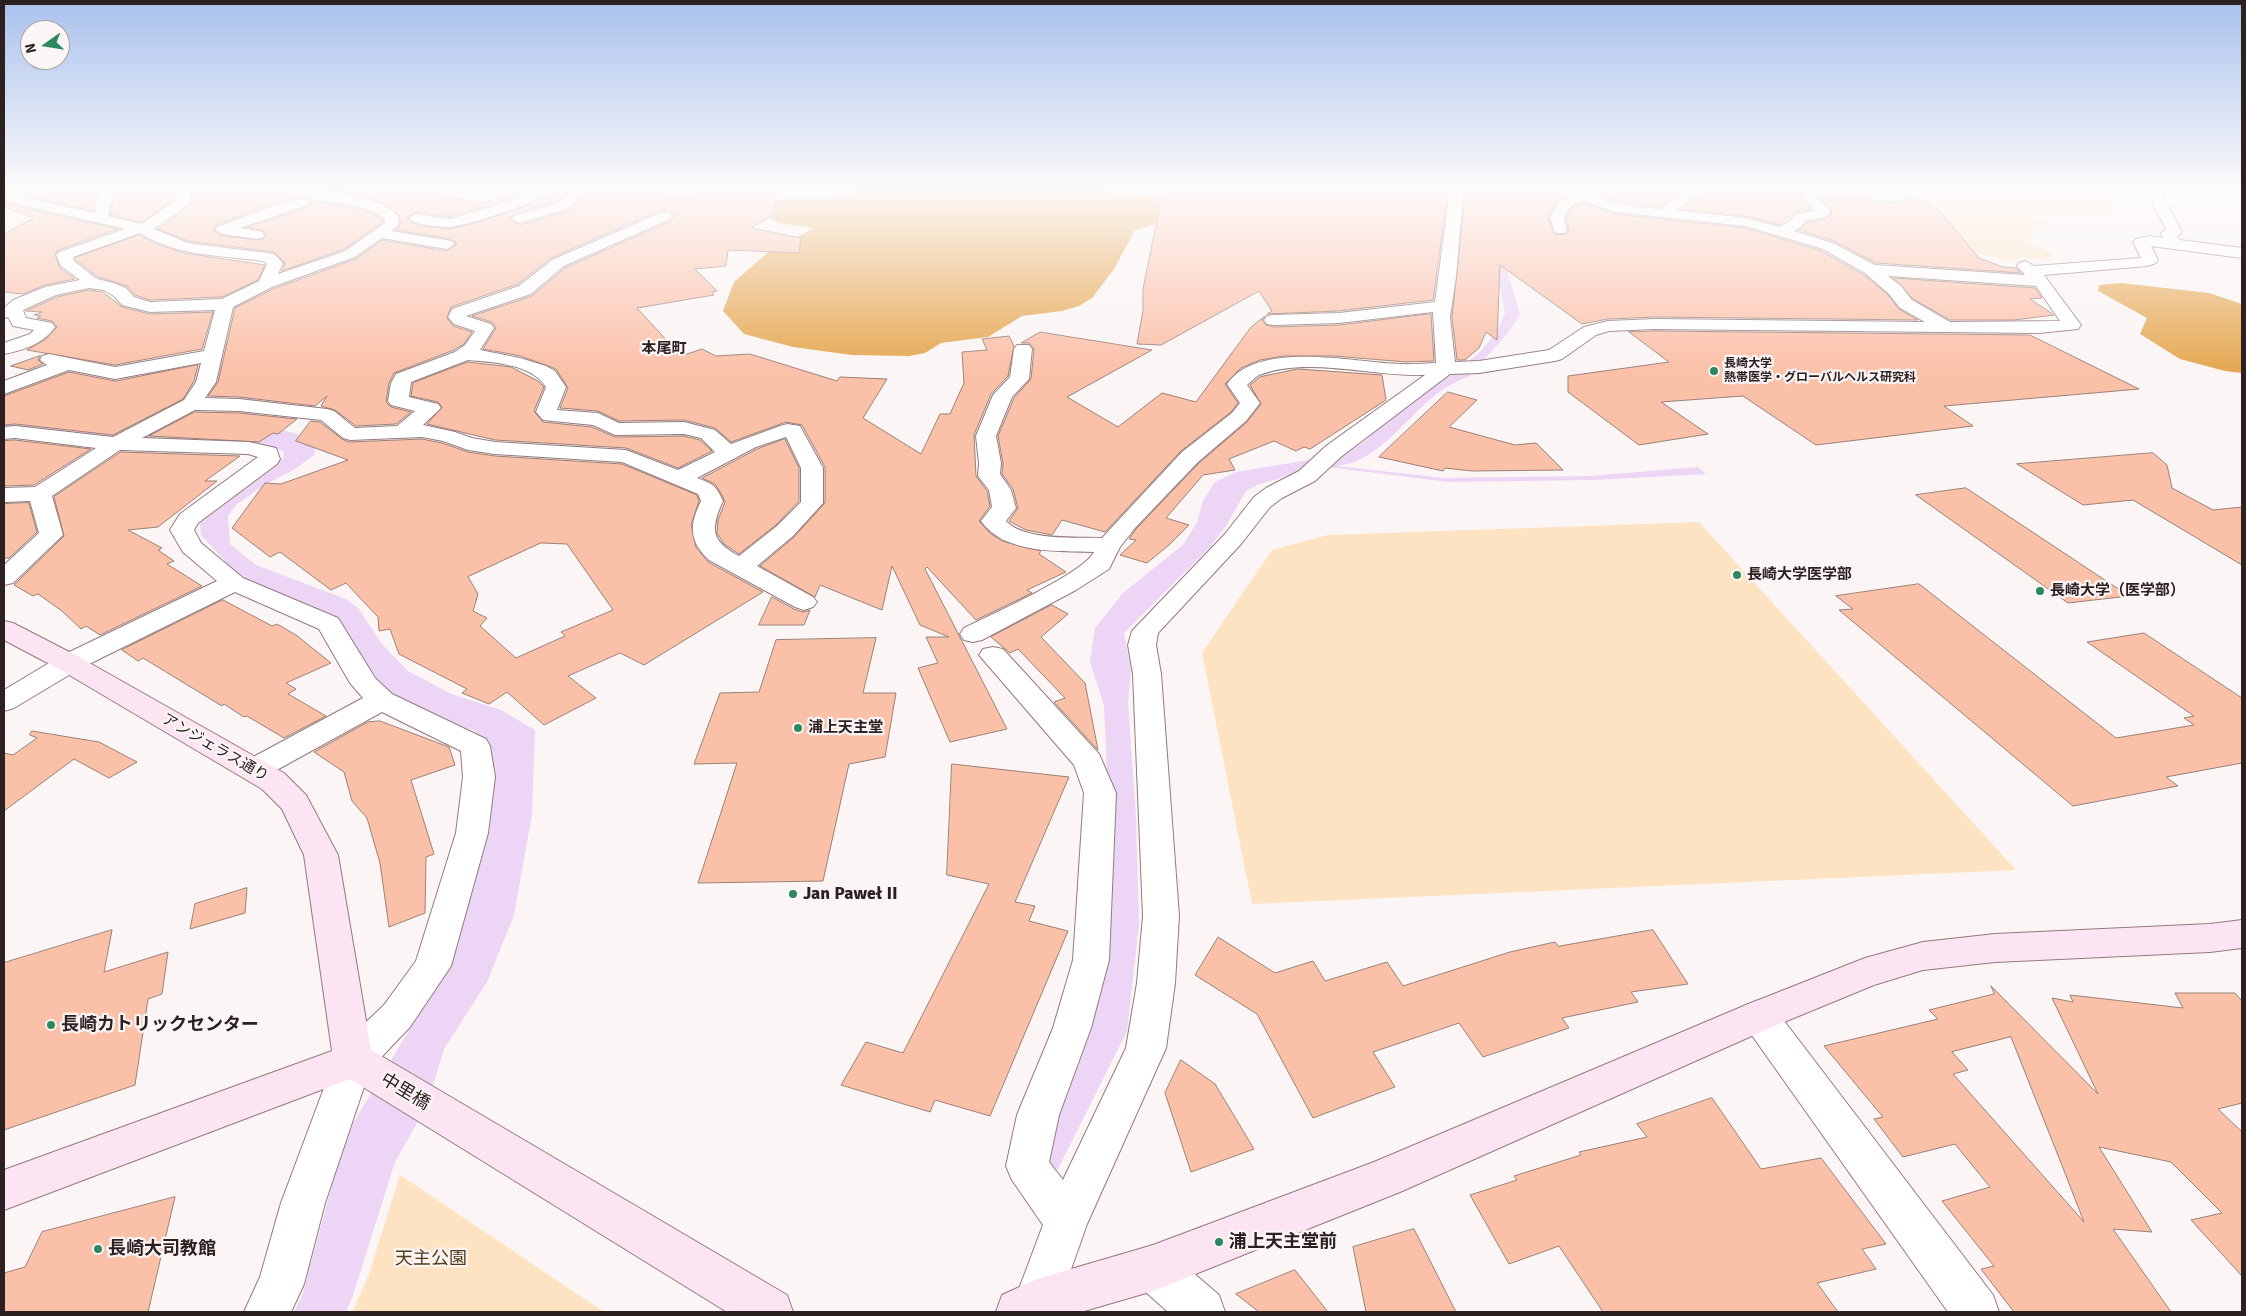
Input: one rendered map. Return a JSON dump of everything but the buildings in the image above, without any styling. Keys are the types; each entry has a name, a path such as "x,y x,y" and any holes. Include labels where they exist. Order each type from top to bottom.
{"street":[{"path":"76,249 64,255 67,263 89,279 89,283"},
{"path":"204,249 268,257 275,262 266,284"},
{"path":"214,251 218,249"},
{"path":"4,349 36,338 46,327 19,322 7,311 51,291 89,283 108,286 120,292 128,300 150,307 225,304 266,284 350,254 356,249"},
{"path":"404,430 431,408 398,401 403,378 467,354 483,336 485,328 460,320 457,316 458,313 525,290 558,263 589,249"},
{"path":"1450,249 1442,306 1441,334 1452,367"},
{"path":"1835,249 1871,270 1895,290 1906,304 1946,326"},
{"path":"1871,270 2032,273 2141,263 2150,260 2145,249"},
{"path":"2215,249 2242,253"},
{"path":"1066,1221 1027,1166 1038,1115 1072,1028 1091,960 1100,793 1088,760 983,644 1100,564 1109,546 1190,457 1239,417 1250,403 1237,384 1252,372 1298,362 1402,370 1479,367 1554,355 1590,331 1608,326 1655,324 2047,328 2072,325 2032,273"},
{"path":"4,495 40,494 119,442 191,404 206,382 225,304"},
{"path":"1273,320 1339,318 1442,306"},
{"path":"1023,349 1019,379 1003,395 986,436 990,464 989,476 999,489 1004,508 993,521 997,528 1010,536 1031,540 1109,546"},
{"path":"467,354 494,358 548,375 556,387 547,407 546,412 550,416 598,419 615,429 684,428 708,434 729,452"},
{"path":"4,388 58,362 115,373 212,355"},
{"path":"1028,1307 1146,1048 1156,983 1162,916 1147,674 1142,645 1145,631 1232,540 1262,502 1274,493 1307,476 1334,451 1452,367"},
{"path":"191,404 239,405 327,415 350,434 404,430 422,431 448,436 468,444 494,448 626,456 707,490 711,495 712,501 704,523 703,533 706,546 718,555 804,602"},
{"path":"679,478 729,452 787,430 793,430 812,468 812,502 785,531 741,567"},
{"path":"4,434 15,432 119,442 249,448 268,453 269,459 206,504 188,520 182,530 192,547 234,583 329,624 364,683 382,700 475,746 479,777 472,833 433,966 361,1065 303,1203 281,1284 267,1312"},
{"path":"4,578 51,535 40,494"},
{"path":"4,702 69,663 234,583"},
{"name":"アンジェラス通り","path":"4,629 69,663 273,781 295,803 321,855 361,1065"},
{"path":"253,770 382,700"},
{"path":"1028,1307 1153,1268 1385,1178 1759,1016 1865,973 1923,956 1995,948 2210,938 2242,934"},
{"path":"1759,1016 1976,1312"},
{"path":"4,1190 361,1065"},
{"name":"中里橋","path":"361,1065 770,1312"},
{"path":"1153,1268 1202,1312"}],"green space":[{"path":"1966,249 2045,249 2052,253 2053,260 2019,257 2010,262"},
{"path":"1699,522 2016,870 1252,904 1202,653 1272,550 1328,535"},
{"name":"天主公園","path":"400,1175 604,1312 352,1312 368,1277"}],"shaded area":[{"path":"346,249 353,249 344,271 255,387 254,428 279,430 302,436 316,445 314,455 295,469 261,487 237,504 228,516 230,544 256,565 346,599 359,609 382,644 408,671 451,694 501,710 535,730 532,814 514,915 487,982 444,1049 427,1105 395,1162 346,1312 294,1312 302,1296 345,1137 451,960 490,754 475,731 426,714 382,686 338,621 322,611 268,590 235,572 201,535 200,522 215,506 283,458 284,452 246,442 224,440 114,439 45,429 4,428 4,421 25,418 129,431 238,428 244,388 335,272"},
{"path":"774,249 1125,249 1114,269 1092,298 1079,306 1062,311 1022,316 988,337 941,343 925,353 909,356 852,355 793,347 744,334 723,311 734,282 767,253"},
{"path":"1449,249 1504,260 1520,314 1503,339 1469,373 1471,376 1439,392 1374,451 1356,461 1337,466 1444,478 1590,476 1698,467 1706,474 1595,480 1449,482 1328,467 1303,471 1257,485 1246,491 1226,526 1209,548 1124,633 1131,671 1128,703 1136,816 1139,924 1127,1031 1055,1175 941,1312 1040,1145 1109,816 1104,705 1090,662 1095,628 1123,593 1184,544 1197,522 1203,501 1215,482 1236,472 1345,454 1365,441 1411,397 1456,372 1481,351 1496,333 1505,313 1495,260 1433,250"},
{"path":"2121,283 2209,293 2242,304 2242,373 2225,371 2180,359 2140,334 2147,318 2098,291 2099,285"}],"pier":[{"path":"1038,1145 1059,1174 1029,1244 993,1312 938,1312 992,1226"}],"place":[{"name":"長崎大学 熱帯医学・グローバルヘルス研究科","path":"1714,371"},
{"name":"長崎大学医学部","path":"1737,575"},
{"name":"長崎大学（医学部）","path":"2040,591"},
{"name":"浦上天主堂","path":"798,728"},
{"name":"Jan Paweł II","path":"793,894"},
{"name":"長崎カトリックセンター","path":"51,1025"},
{"name":"浦上天主堂前","path":"1219,1242"},
{"name":"長崎大司教館","path":"98,1249"}],"district":[{"name":"本尾町","path":"664,349"}]}
